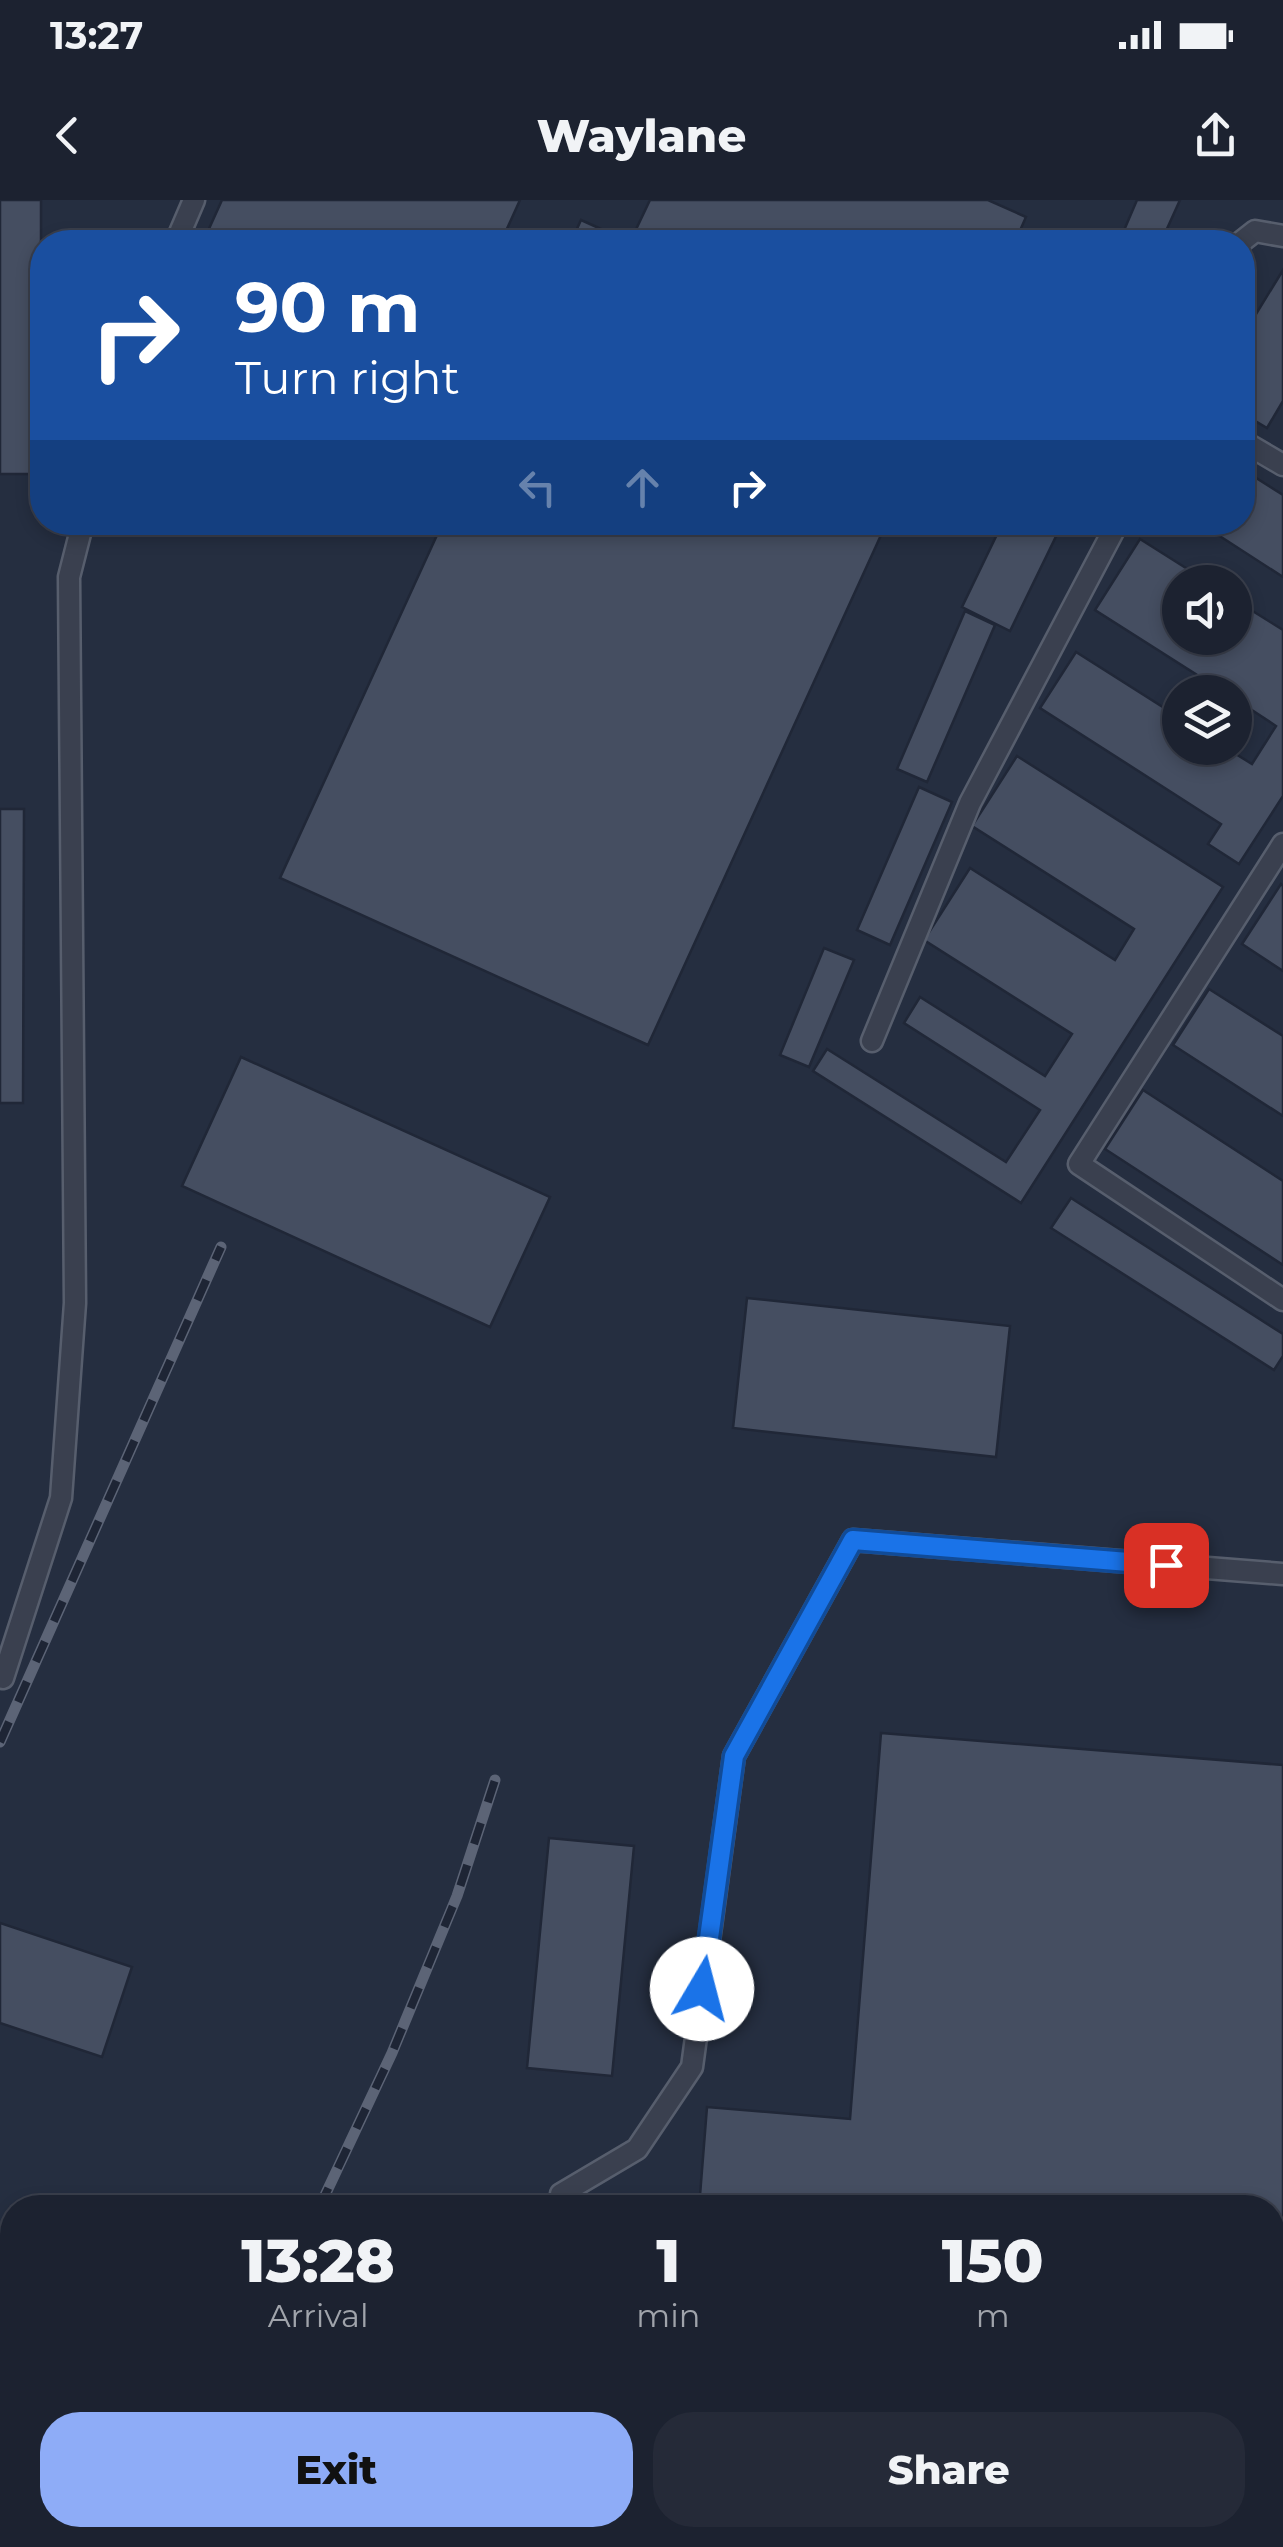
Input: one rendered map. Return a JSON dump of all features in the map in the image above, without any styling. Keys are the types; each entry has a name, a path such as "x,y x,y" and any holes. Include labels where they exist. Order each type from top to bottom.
{"lane":[{"path":"181,230 194,200"},
{"path":"1255,232 1283,236"},
{"path":"1255,449 1283,465"},
{"path":"0,1676 3,1678 61,1498 63,1478 75,1302 69,577 79,535"},
{"path":"872,1041 970,803 1111,535"},
{"path":"1283,844 1079,1164 1283,1300"},
{"path":"561,2195 636,2149 692,2067 734,1756 853,1540 1283,1574"}],"building":[{"path":"0,200 41,200 41,230 30,230 30,474 0,474"},
{"path":"222,200 520,200 506,230 208,230"},
{"path":"650,200 988,200 1026,217 1020,230 636,230"},
{"path":"1137,200 1180,200 1166,230 1124,230"},
{"path":"581,220 603,230 576,230"},
{"path":"1283,270 1283,401 1267,428 1255,421 1255,316"},
{"path":"1255,477 1283,495 1283,577 1218,535 1255,535"},
{"path":"437,535 881,535 648,1045 280,878"},
{"path":"997,535 1057,535 1010,631 962,607"},
{"path":"1140,539 1181,565 1162,565 1162,653 1095,610"},
{"path":"965,611 995,625 927,782 897,769"},
{"path":"1252,611 1283,630 1283,796 1239,864 1208,844 1221,824 1040,708 1076,652 1162,707 1162,765 1252,765 1276,726 1252,710 1252,675 1197,675 1166,655 1252,655"},
{"path":"1017,756 1223,887 1021,1203 813,1071 827,1049 1006,1162 1040,1110 904,1023 920,997 1045,1076 1072,1034 924,940 970,868 1115,960 1134,929 972,826"},
{"path":"919,787 952,802 890,945 857,930"},
{"path":"0,809 24,809 23,1103 0,1103"},
{"path":"1283,886 1283,971 1242,944"},
{"path":"824,948 854,960 809,1067 780,1055"},
{"path":"1209,989 1283,1036 1283,1116 1173,1045"},
{"path":"241,1057 550,1197 490,1327 182,1186"},
{"path":"1143,1090 1283,1181 1283,1265 1105,1149"},
{"path":"1071,1198 1283,1334 1283,1356 1274,1370 1051,1228"},
{"path":"747,1298 1010,1326 996,1457 733,1428"},
{"path":"881,1733 1283,1765 1283,2195 700,2195 707,2107 850,2119"},
{"path":"549,1838 634,1846 612,2076 527,2068"},
{"path":"0,1923 132,1967 102,2057 0,2023"}],"railway":[{"path":"0,1742 221,1247"},
{"path":"325,2195 392,2053 457,1896 495,1780"}],"route":[{"path":"702,1989 734,1756 853,1540 1166,1565"}]}
